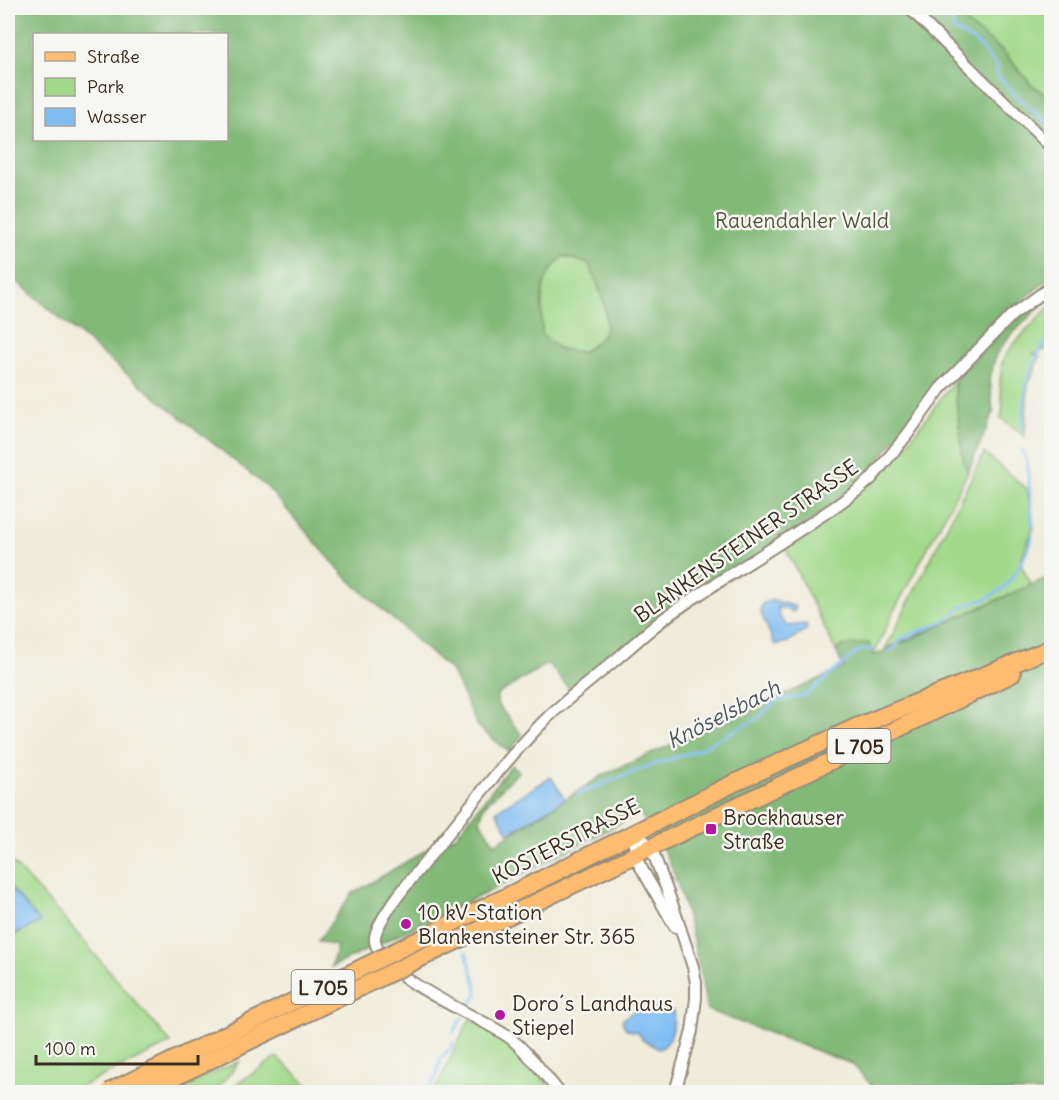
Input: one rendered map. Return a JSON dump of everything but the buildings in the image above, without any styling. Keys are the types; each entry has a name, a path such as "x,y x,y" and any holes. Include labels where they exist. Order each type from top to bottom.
{"main road":[{"name":"KOSTERSTRASSE","path":"109,1092 721,789 856,727 1052,648"},
{"name":"KOSTERSTRASSE","path":"144,1092 1052,655"}],"street":[{"path":"909,8 1052,148"},
{"name":"BLANKENSTEINER STRASSE","path":"559,1092 511,1039 392,969 381,956 374,940 380,924 410,881 508,761 545,720 669,615 858,490 872,478 947,381 1012,315 1052,286"},
{"path":"635,832 651,847 693,967 696,998 692,1031 675,1092"},
{"path":"635,832 634,855 688,951"}],"green space":[{"name":"Rauendahler Wald","path":"8,8 946,8 1003,51 1031,84 1051,99 1051,277 1009,312 938,384 867,476 842,499 570,690 548,663 497,695 497,704 522,735 509,752 478,727 452,672 345,576 267,487 101,353 8,274","holes":["564,256 589,264 603,300 605,329 601,337 582,352 559,349 542,335 542,292 545,282 555,264"]},
{"path":"946,8 1051,8 1051,99 1031,84 1003,51"},
{"path":"564,256 589,264 601,290 608,325 601,339 582,352 559,349 542,336 542,292 549,273"},
{"path":"1051,290 1051,296 1008,338 996,354 990,379 993,413 968,472 963,459 954,381 1015,316"},
{"path":"1051,305 1051,348 1033,354 1040,357 1028,385 1025,437 1001,418 1003,407 1000,384 1002,361 1013,345"},
{"path":"954,381 963,459 968,472 894,611 873,656 842,646 836,651 784,545 875,480 912,437"},
{"path":"984,453 1027,489 1033,529 1020,562 1031,585 885,649"},
{"path":"1051,576 1051,1092 878,1092 852,1064 707,1010 692,934 676,879 666,855 640,813 482,895 331,967 337,946 318,941 352,894 436,844 457,835 511,765 519,771 484,806 480,821 495,844 603,775 844,668 836,651 842,646 869,643 873,656"},
{"path":"8,858 68,923 171,1043 70,1092 8,1092"},
{"path":"470,1018 518,1049 553,1092 434,1092"},
{"path":"277,1057 316,1092 225,1092"},
{"path":"240,1061 215,1092 170,1092"}],"water":[{"path":"773,600 796,609 792,612 786,608 778,608 779,616 787,626 806,624 807,629 788,642 775,645 760,611 763,603"},
{"path":"551,777 565,799 509,833 496,811"},
{"path":"8,885 40,922 8,938"},
{"path":"661,1006 673,1011 673,1022 670,1039 659,1049 642,1039 638,1032 627,1029 622,1020 637,1009"}],"waterway":[{"path":"931,8 936,15 946,17 953,23 954,31 980,47 997,65 996,74 1022,101 1052,126"},
{"name":"Knöselsbach","path":"1023,434 1025,394 1031,369 1043,345 1052,334"},
{"name":"Knöselsbach","path":"1022,450 1027,460 1033,527"},
{"name":"Knöselsbach","path":"888,652 894,649 901,639 943,622 964,606 986,599 1004,588 1017,571 1030,545 1032,535"},
{"name":"Knöselsbach","path":"578,794 649,766 696,751 760,717 776,701 803,696 810,692 856,653 864,649 873,650"},
{"name":"Knöselsbach","path":"466,952 476,984 477,995 471,1004"},
{"name":"Knöselsbach","path":"453,1032 463,1017"},
{"name":"Knöselsbach","path":"427,1092 436,1077 441,1058 451,1048 453,1042"}],"place":[{"name":"Brockhauser Straße","path":"711,829"},
{"name":"10 kV-Station Blankensteiner Str. 365","path":"406,924"},
{"name":"Doro´s Landhaus Stiepel","path":"500,1015"}]}
